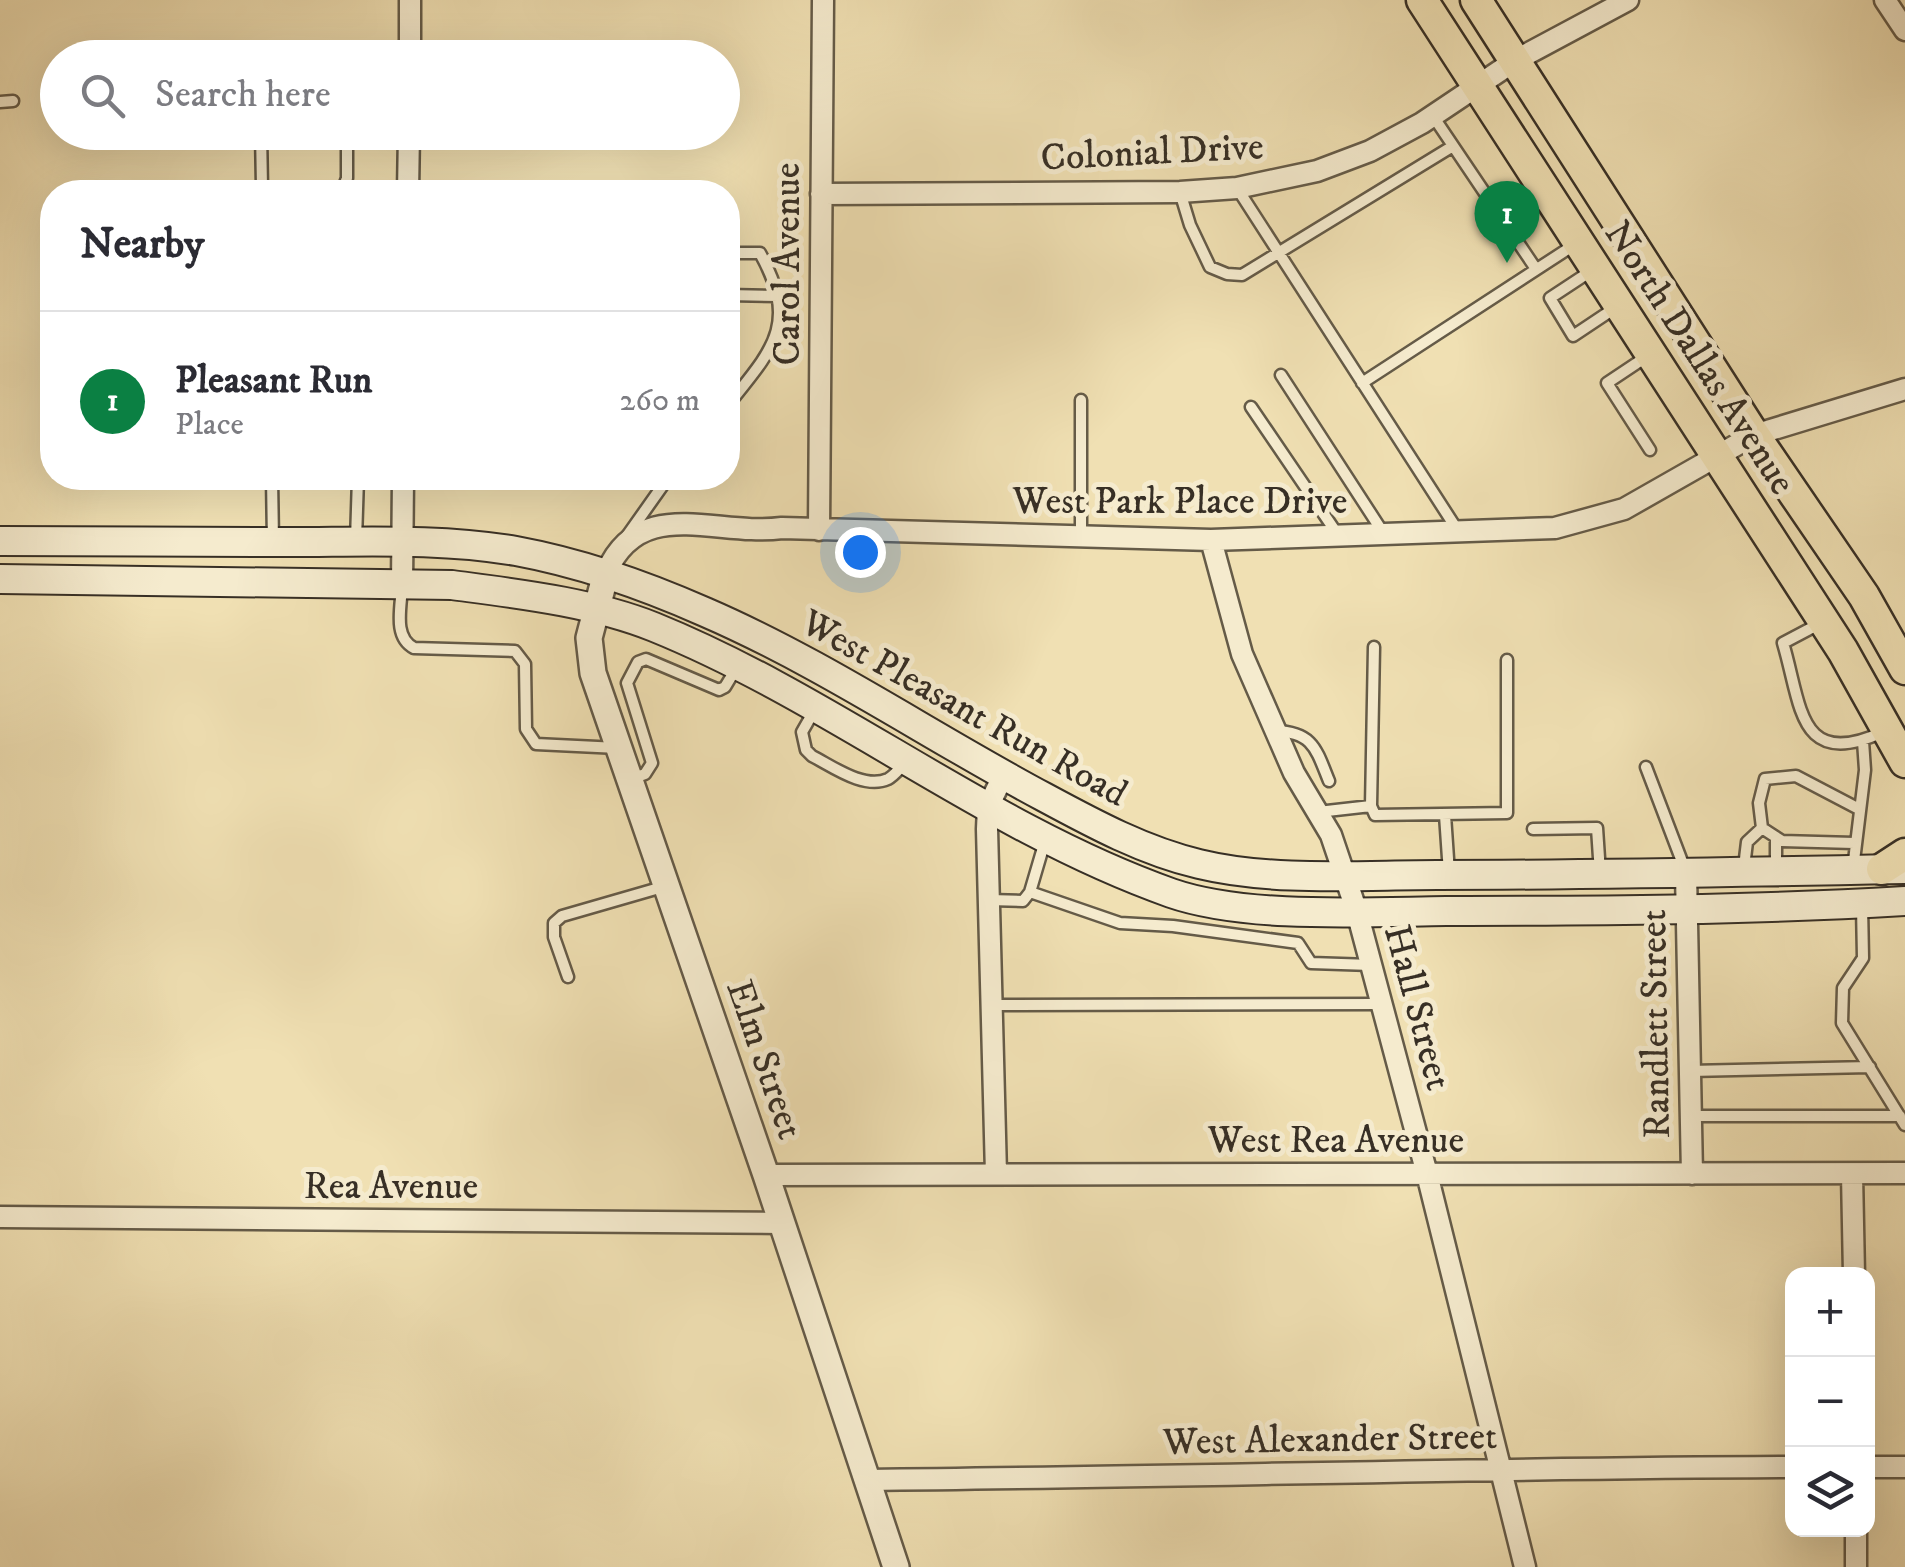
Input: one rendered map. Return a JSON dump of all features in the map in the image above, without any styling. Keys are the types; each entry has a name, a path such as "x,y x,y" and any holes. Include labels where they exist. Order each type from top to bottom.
{"main road":[{"name":"North Dallas Avenue","path":"1422,0 1824,621 1875,736 1905,762"},
{"name":"North Dallas Avenue","path":"1476,0 1754,436 1864,596 1905,669"},
{"path":"1587,254 1632,242"},
{"name":"West Pleasant Run Road","path":"0,540 402,540 513,550 606,573 775,644 1003,776 1105,829 1173,857 1248,872 1776,873 1880,861"},
{"name":"West Pleasant Run Road","path":"0,578 402,584 508,593 596,610 653,627 738,666 988,807 1109,869 1176,894 1278,910 1357,912 1687,910 1905,901"},
{"path":"1824,621 1864,596"}],"street":[{"path":"410,0 410,40"},
{"name":"Carol Avenue","path":"819,530 823,0"},
{"name":"Colonial Drive","path":"821,194 1180,192 1237,188 1317,171 1370,151 1434,116 1516,60 1628,0"},
{"path":"1886,0 1905,30"},
{"path":"408,180 409,150"},
{"name":"West Park Place Drive","path":"624,541 654,526 667,525 1211,540 1555,528 1624,509 1754,436 1905,388"},
{"path":"402,584 403,490"},
{"name":"Hall Street","path":"1211,540 1242,654 1294,773 1332,835 1346,875 1427,1174 1525,1567"},
{"path":"606,573 624,541"},
{"name":"Elm Street","path":"606,573 589,638 593,673 896,1567"},
{"path":"996,1174 988,807 1003,776"},
{"name":"Randlett Street","path":"1686,873 1692,1174"},
{"name":"West Rea Avenue","path":"766,1176 1905,1173"},
{"path":"1852,1174 1854,1267"},
{"name":"Rea Avenue","path":"0,1217 781,1223"},
{"path":"1875,1466 1905,1466"},
{"name":"West Alexander Street","path":"869,1480 1242,1476 1500,1468 1785,1467"},
{"path":"1856,1537 1856,1567"}],"lane":[{"path":"0,102 14,101"},
{"path":"1434,116 1536,270"},
{"path":"1180,192 1210,267 1242,275 1452,146"},
{"path":"261,150 262,180"},
{"path":"345,180 347,150"},
{"path":"1237,188 1458,532"},
{"path":"740,253 760,253 776,284 779,306 772,351 740,390"},
{"path":"1362,383 1536,270 1587,254"},
{"path":"1587,254 1550,298 1573,336 1620,305"},
{"path":"740,296 778,296"},
{"path":"1650,353 1607,384 1650,450"},
{"path":"1282,375 1384,535"},
{"path":"1081,400 1082,536"},
{"path":"1251,407 1339,536"},
{"path":"272,490 272,542"},
{"path":"356,541 358,490"},
{"path":"624,541 660,490"},
{"path":"402,584 400,634 404,643 414,648 515,651 522,656 526,729 536,744 619,748"},
{"path":"1824,621 1783,643 1809,730 1824,743 1875,736 1859,809 1880,861"},
{"path":"1374,647 1370,806 1375,814 1507,814 1507,660"},
{"path":"600,693 627,683 638,662 646,660 719,690 738,666"},
{"path":"627,683 652,763 645,774 630,780"},
{"path":"814,709 802,732 806,750 812,756 858,780 875,782 889,779 906,762"},
{"path":"1274,731 1296,732 1315,746 1329,781"},
{"path":"1294,773 1320,758"},
{"path":"1646,767 1686,873"},
{"path":"1762,828 1760,802 1765,779 1796,776 1859,809"},
{"path":"1318,812 1370,806"},
{"path":"1446,814 1450,875"},
{"path":"1533,829 1597,828 1600,874"},
{"path":"1762,828 1782,841 1880,861"},
{"path":"1744,873 1747,842 1762,828"},
{"path":"988,900 1023,900 1030,892 1046,837"},
{"path":"1776,837 1776,873"},
{"path":"568,977 554,937 554,923 562,916 666,886"},
{"path":"1030,892 1120,923 1298,943 1311,963 1371,965"},
{"path":"1862,902 1863,958 1843,988 1842,1023 1902,1121"},
{"path":"991,1005 1382,1004"},
{"path":"1690,1071 1870,1067"},
{"path":"1691,1116 1902,1121"}],"place":[{"name":"Pleasant Run","path":"1507,263"}]}
